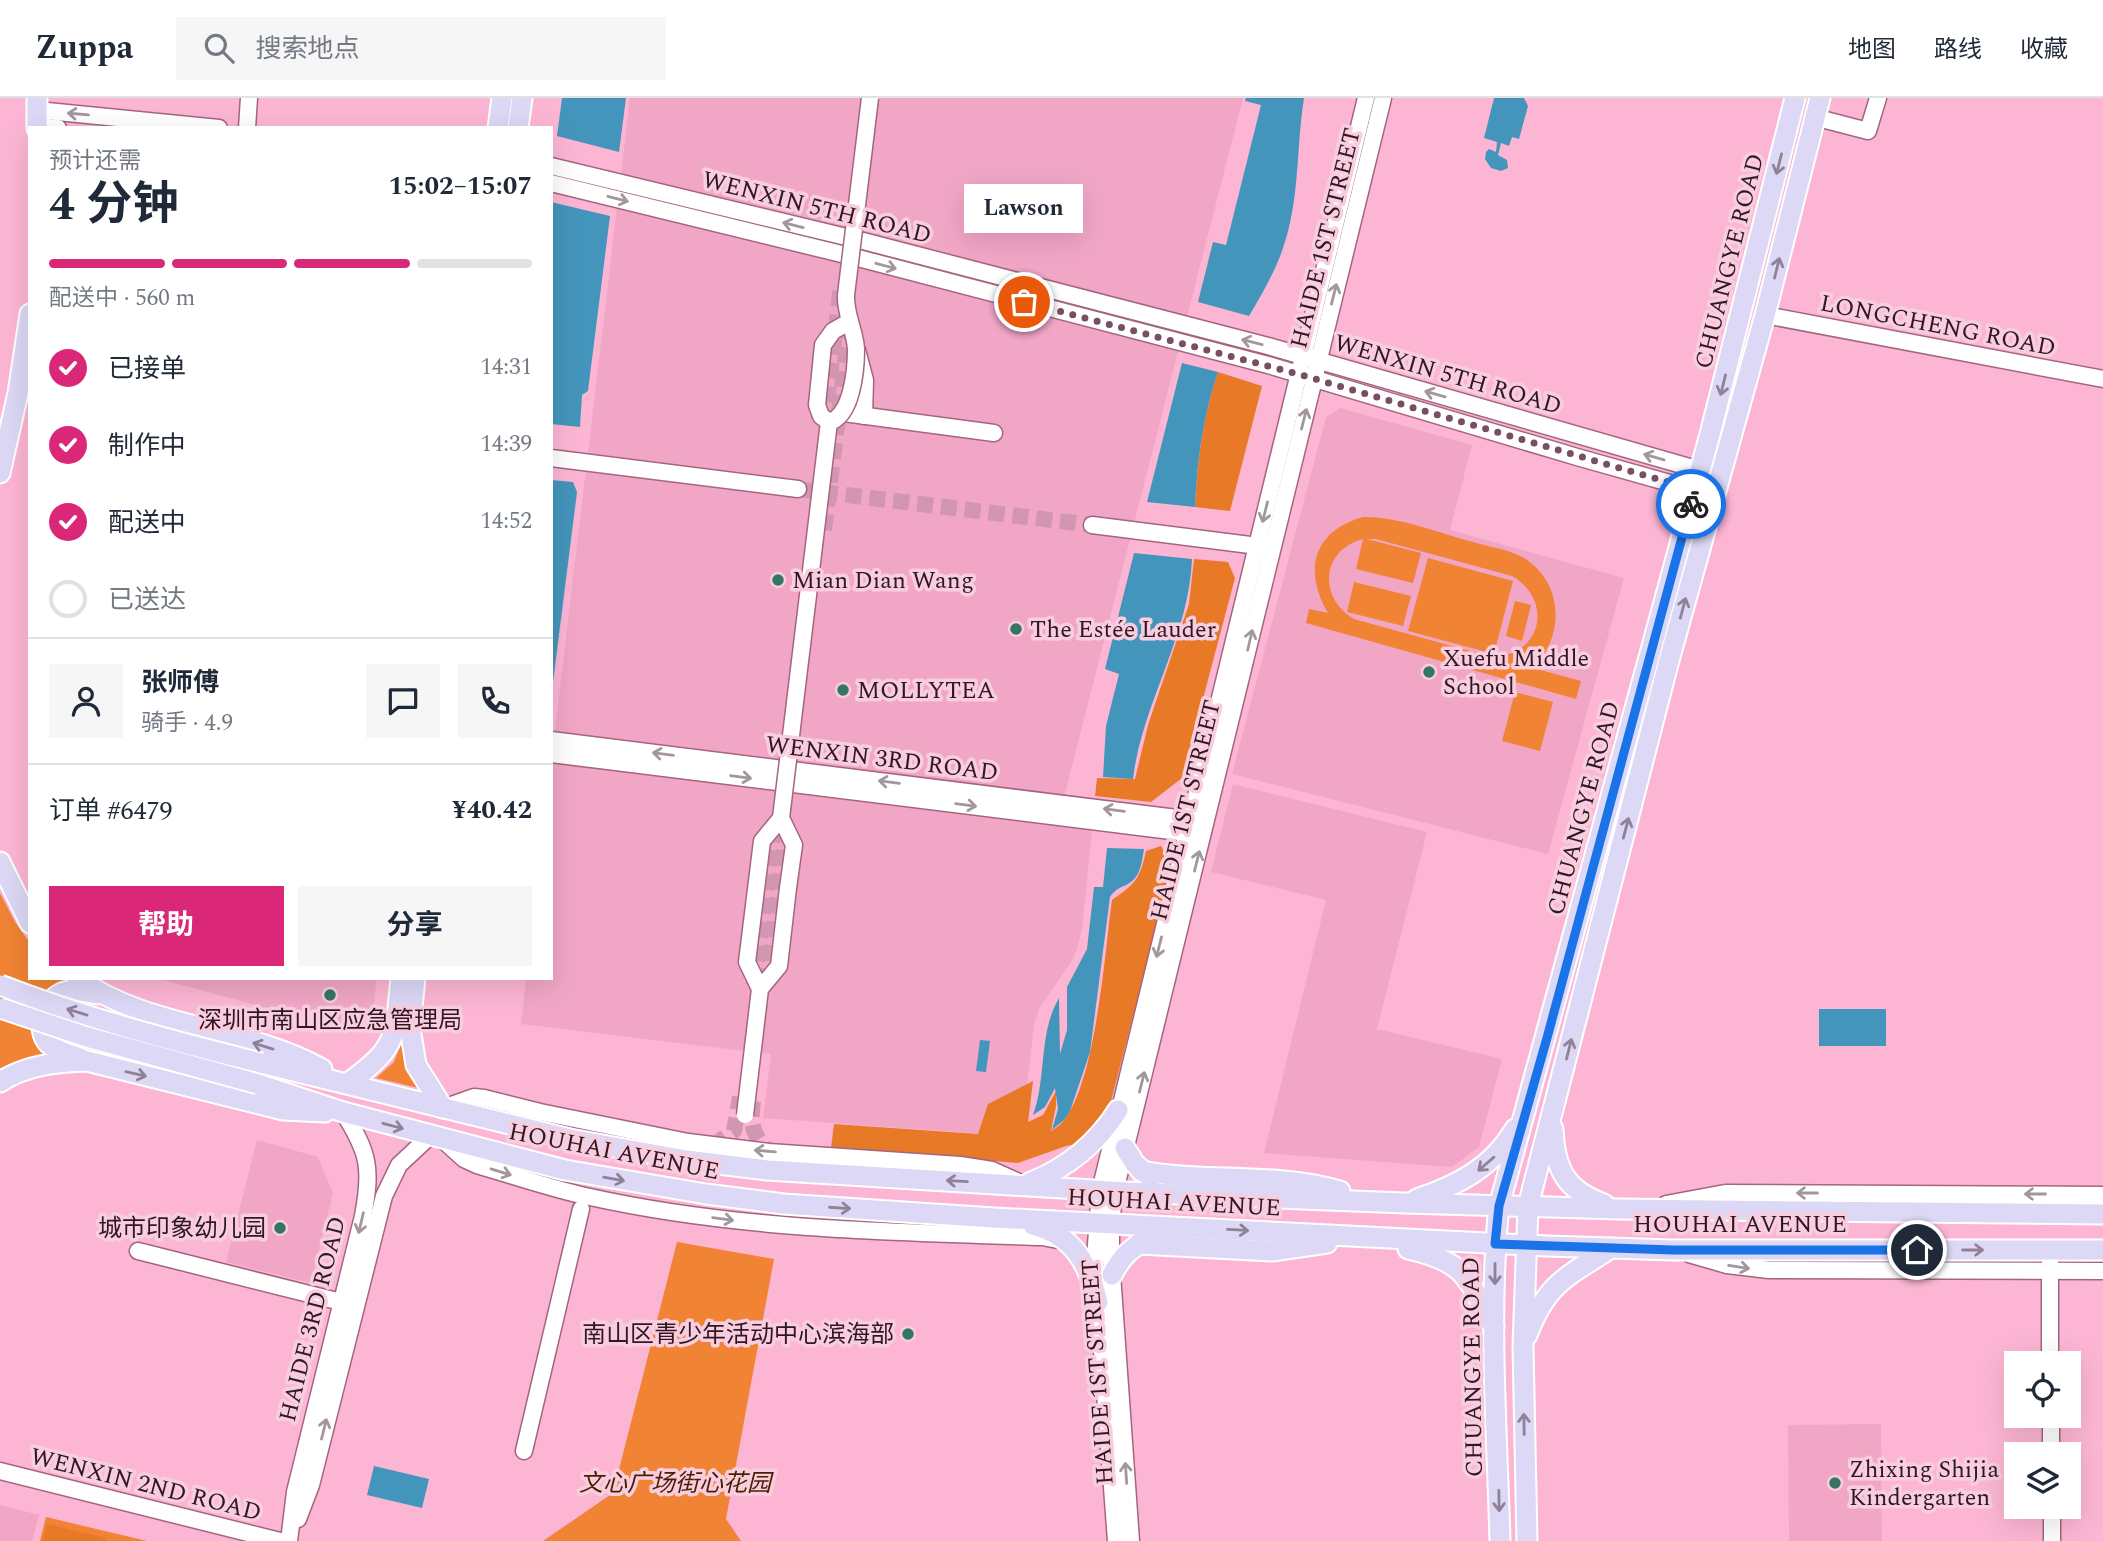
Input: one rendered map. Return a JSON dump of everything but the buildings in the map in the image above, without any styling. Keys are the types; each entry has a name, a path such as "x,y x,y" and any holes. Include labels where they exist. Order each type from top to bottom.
{"main road":[{"path":"498,126 502,98"},
{"path":"518,126 522,98"},
{"name":"CHUANGYE ROAD","path":"1527,1541 1523,1346 1528,1206 1719,475 1765,315 1819,98"},
{"path":"1794,105 1814,117"},
{"name":"CHUANGYE ROAD","path":"1500,1541 1495,1328 1495,1244 1499,1206 1695,490 1794,105"},
{"path":"0,473 18,394 28,327"},
{"path":"0,862 28,919"},
{"path":"80,980 99,994"},
{"path":"343,1112 283,1110 58,1050 50,1045 42,1029 45,1009 52,999 62,993 78,991 99,994 157,1015 309,1061 348,1083 386,1052 393,1034 401,980"},
{"path":"415,980 410,1028 413,1054 423,1079 443,1108"},
{"name":"HOUHAI AVENUE","path":"0,985 89,1016 261,1063 570,1139 716,1164 792,1172 1108,1191 1405,1203 1618,1209 2103,1214"},
{"name":"HOUHAI AVENUE","path":"0,1008 107,1044 258,1084 343,1112 436,1138 565,1170 727,1197 994,1218 1495,1244 1673,1250 2103,1250"},
{"path":"0,1082 35,1066 88,1060"},
{"path":"1025,1185 1052,1173 1084,1152 1118,1110"},
{"path":"1405,1203 1449,1188 1474,1174 1504,1147 1526,1111"},
{"path":"1552,1115 1554,1150 1566,1181 1587,1198 1618,1209"},
{"path":"1125,1148 1142,1171 1161,1183 1194,1195"},
{"path":"1142,1171 1169,1175 1292,1180 1321,1185 1375,1201"},
{"path":"994,1218 1040,1227 1067,1243 1091,1275 1098,1302"},
{"path":"1112,1275 1120,1260 1138,1244 1159,1236 1207,1228"},
{"path":"1138,1244 1280,1251 1357,1237 1439,1256 1460,1270 1495,1328"},
{"path":"1523,1346 1535,1316 1554,1286 1611,1248"}],"street":[{"path":"247,126 250,98"},
{"path":"854,414 850,396 858,354 849,322 846,292 870,98"},
{"name":"HAIDE 1ST STREET","path":"1108,1191 1125,1148 1197,827 1306,376 1367,98"},
{"name":"HAIDE 1ST STREET","path":"1310,358 1383,98"},
{"path":"1814,117 1868,131 1878,98"},
{"path":"37,116 179,126"},
{"path":"37,116 54,126"},
{"name":"WENXIN 5TH ROAD","path":"553,166 867,243 1310,358 1719,475"},
{"name":"WENXIN 5TH ROAD","path":"553,183 858,258 1306,376 1714,495"},
{"name":"LONGCHENG ROAD","path":"1765,315 2103,379"},
{"path":"829,422 821,416 817,405 823,345 833,331 849,322"},
{"path":"829,422 854,414 995,433"},
{"path":"760,989 779,966 793,845 781,818 829,422"},
{"path":"553,458 798,489"},
{"path":"1092,526 1264,547"},
{"name":"WENXIN 3RD ROAD","path":"553,740 1197,827"},
{"name":"WENXIN 3RD ROAD","path":"553,754 1197,827"},
{"path":"745,1115 760,989 747,962 762,841 781,818"},
{"name":"HAIDE 1ST STREET","path":"1115,1541 1095,1258 1104,1223 1118,1110 1197,827"},
{"name":"HAIDE 3RD ROAD","path":"343,1112 359,1138 368,1167 366,1200 349,1304"},
{"path":"436,1138 464,1159 478,1165 571,1193 652,1209 778,1225 1042,1237 1067,1243"},
{"name":"HAIDE 3RD ROAD","path":"289,1541 295,1492 349,1304 388,1186 400,1165 436,1138"},
{"path":"1643,1209 1725,1193 2103,1195"},
{"path":"524,1451 581,1209"},
{"name":"HAIDE 1ST STREET","path":"1104,1223 1112,1275 1131,1541"},
{"path":"2049,1249 2050,1351"},
{"path":"1673,1250 1727,1265 1769,1270 2103,1271"},
{"path":"138,1251 349,1304"},
{"name":"WENXIN 2ND ROAD","path":"0,1471 280,1541"},
{"path":"2052,1519 2052,1541"}],"shaded area":[{"path":"630,98 1243,98 1061,809 1094,813 1082,928 1077,950 1070,964 1040,1007 1034,1024 1023,1123 1001,1135 763,1118 771,1054 521,1024 526,980 553,980 553,747"},
{"path":"1218,372 1262,386 1230,511 1195,507 1202,439"},
{"name":"Xuefu Middle School","path":"1340,408 1472,445 1450,530 1624,578 1548,854 1232,774 1326,417"},
{"path":"1194,559 1228,562 1235,578 1182,778 1151,802 1095,796 1097,778 1135,779 1148,725 1189,604"},
{"path":"1233,784 1427,832 1377,1029 1502,1059 1479,1147 1452,1167 1264,1153 1326,900 1211,872"},
{"path":"1161,846 1167,857 1169,876 1107,1117 1090,1142 1066,1146 1018,1163 831,1148 834,1124 978,1134 988,1104 1033,1081 1028,1122 1043,1115 1056,1091 1051,1131 1066,1118 1078,1094 1088,1062 1101,989 1112,900 1135,880 1146,851"},
{"name":"深圳市南山区应急管理局","path":"163,980 377,980 372,1016 349,1030"},
{"name":"城市印象幼儿园","path":"257,1140 318,1157 333,1193 311,1283 226,1262"},
{"name":"Zhixing Shijia Kindergarten","path":"1881,1424 1882,1541 1789,1541 1788,1425"},
{"path":"0,1505 39,1515 32,1541 0,1541"},
{"path":"47,1524 106,1538 105,1541 43,1541"}],"green space":[{"path":"1363,517 1390,519 1505,550 1524,558 1547,581 1556,611 1551,641 1533,668 1581,681 1576,699 1306,623 1309,609 1328,613 1316,582 1317,554 1323,542 1346,523","holes":["1363,539 1356,569 1413,583 1421,553 1367,539 1376,539 1512,576 1526,587 1534,600 1536,627 1530,639 1520,649 1506,655 1488,656 1354,619 1342,610 1334,599 1329,575 1339,553"]},
{"path":"1428,558 1513,581 1494,654 1408,631"},
{"path":"1354,582 1411,596 1403,626 1347,612"},
{"path":"1515,601 1531,605 1522,641 1506,636"},
{"path":"1515,692 1553,702 1540,751 1502,741"},
{"path":"0,893 28,940 28,980 64,980 68,984 48,994 51,1058 0,1075"},
{"path":"401,1044 409,1068 423,1089 376,1078 394,1062"},
{"name":"文心广场街心花园","path":"677,1242 774,1259 726,1519 741,1541 543,1541 613,1493"},
{"path":"46,1517 147,1541 40,1541"}],"water":[{"path":"562,98 626,98 619,152 557,136"},
{"path":"1246,98 1304,98 1295,193 1288,230 1276,266 1249,316 1198,302 1213,242 1226,245 1261,105 1245,101"},
{"path":"1494,98 1524,98 1528,106 1519,139 1512,137 1509,146 1501,143 1498,155 1507,160 1508,168 1501,171 1491,168 1485,159 1489,149 1496,152 1497,142 1484,138"},
{"path":"553,202 610,216 588,391 582,395 580,427 553,424"},
{"path":"1182,363 1218,372 1202,439 1195,507 1147,502"},
{"path":"553,480 573,482 577,492 553,682"},
{"path":"1134,553 1192,559 1189,588 1183,616 1138,751 1133,779 1103,777 1106,726 1119,674 1105,669"},
{"path":"1107,848 1144,849 1136,877 1110,897 1090,1052 1070,1111 1052,1130 1058,1109 1055,1088 1045,1107 1033,1115 1040,1086 1045,1041 1052,1012 1059,998 1060,1054 1067,1030 1067,987 1087,949 1094,887 1103,887"},
{"path":"1819,1009 1886,1009 1886,1046 1819,1046"},
{"path":"980,1040 990,1041 986,1072 976,1071"},
{"path":"374,1466 429,1479 422,1508 367,1495"}],"tunnel":[{"path":"824,426 841,285"},
{"path":"824,530 850,323"},
{"path":"798,489 1092,525"},
{"path":"754,985 775,819"},
{"path":"767,985 787,823"},
{"path":"712,1146 734,1131 740,1097"},
{"path":"753,1101 754,1129 769,1152"}],"way so far":[{"path":"1024,302 1298,374 1695,490 1691,504"}],"place":[{"name":"Lawson","path":"1024,302"},
{"name":"Mian Dian Wang","path":"778,580"},
{"name":"The Estée Lauder","path":"1016,629"},
{"name":"Xuefu Middle School","path":"1429,672"},
{"name":"MOLLYTEA","path":"843,690"},
{"name":"深圳市南山区应急管理局","path":"330,995"},
{"name":"城市印象幼儿园","path":"280,1228"},
{"name":"南山区青少年活动中心滨海部","path":"908,1334"},
{"name":"Zhixing Shijia Kindergarten","path":"1835,1483"}],"route":[{"path":"1691,504 1499,1206 1495,1244 1673,1250 1917,1250"}]}
